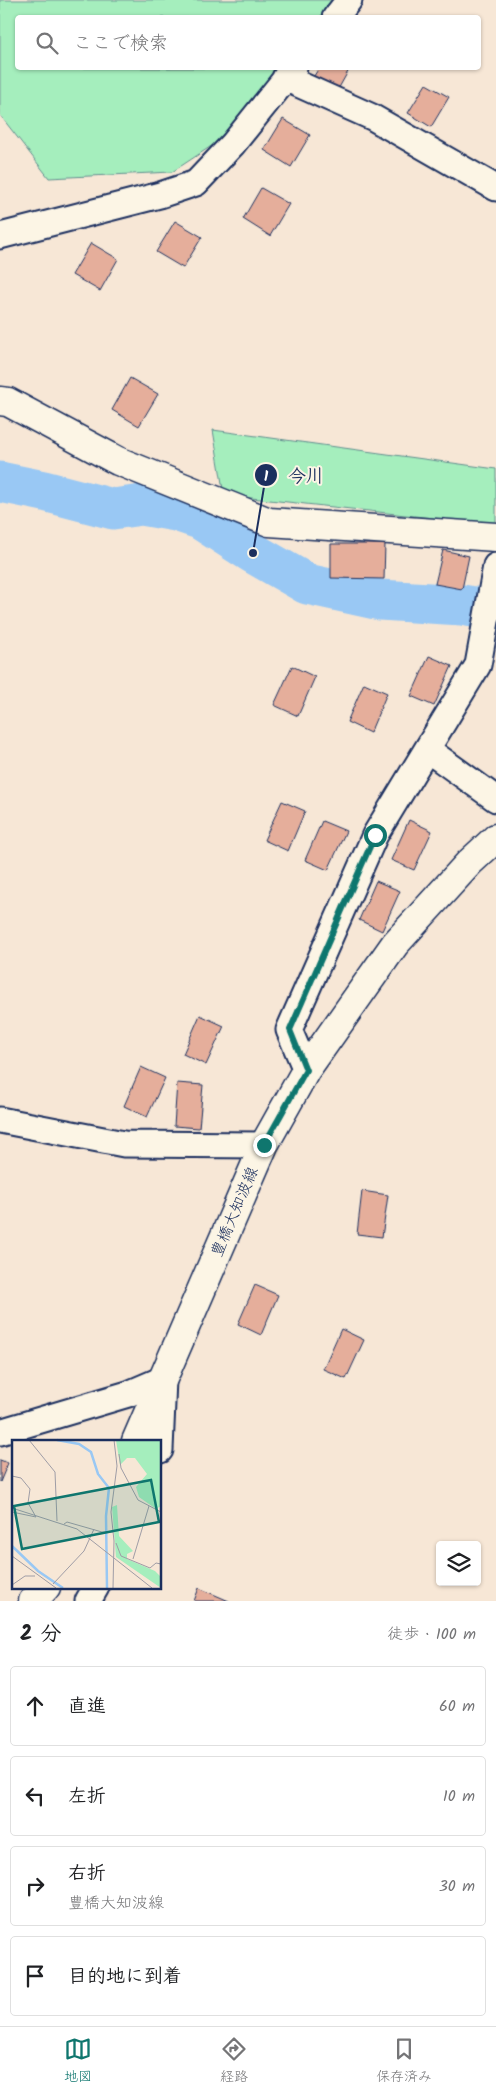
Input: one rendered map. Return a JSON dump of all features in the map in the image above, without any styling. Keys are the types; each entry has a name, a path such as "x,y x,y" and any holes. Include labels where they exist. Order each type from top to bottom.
{"main road":[{"path":"0,401 8,402 118,461 269,522 496,537"},
{"name":"豊橋大知波線","path":"136,1440 264,1145 306,1070 395,944 469,863 496,838"},
{"path":"34,1601 45,1588"}],"street":[{"path":"337,15 349,0"},
{"path":"0,236 160,195 196,183 233,144 289,73 372,117 496,188"},
{"path":"306,1070 290,1030 375,835 478,665 496,566"},
{"path":"428,750 496,799"},
{"path":"0,1120 124,1144 264,1145"},
{"path":"0,1432 128,1394 163,1379 160,1440"},
{"path":"88,1601 95,1588"}],"green space":[{"path":"0,0 335,0 327,15 15,15 15,70 282,70 225,137 172,172 49,178 0,115"},
{"path":"213,430 496,469 496,525 224,495"}],"building":[{"path":"318,70 349,70 336,93 312,79"},
{"path":"426,84 449,97 431,127 408,113"},
{"path":"283,119 310,135 291,167 264,150"},
{"path":"261,188 289,204 270,236 243,219"},
{"path":"175,221 202,237 183,268 156,252"},
{"path":"91,243 118,259 100,291 72,275"},
{"path":"130,378 158,394 139,426 112,410"},
{"path":"331,544 385,544 384,579 331,578"},
{"path":"443,550 469,556 462,589 435,584"},
{"path":"429,656 452,666 434,706 411,696"},
{"path":"292,666 315,677 298,716 274,705"},
{"path":"364,683 387,693 370,733 347,722"},
{"path":"282,801 305,811 288,851 264,840"},
{"path":"409,820 432,831 414,870 391,860"},
{"path":"322,821 346,831 328,870 305,860"},
{"path":"376,881 400,891 382,931 359,920"},
{"path":"200,1015 224,1026 206,1065 183,1054"},
{"path":"141,1067 165,1078 147,1117 124,1106"},
{"path":"177,1083 203,1085 199,1128 174,1126"},
{"path":"362,1191 388,1195 382,1237 357,1234"},
{"path":"255,1285 278,1295 261,1335 238,1324"},
{"path":"341,1329 364,1340 346,1379 323,1369"},
{"path":"0,1460 8,1463 0,1482"},
{"path":"199,1588 229,1601 194,1601"}],"waterway":[{"path":"0,482 113,509 142,505 176,511 200,519 253,553 307,584 380,600 462,605 496,611"}],"place":[{"name":"今川","path":"253,553"}],"route":[{"path":"264,1145 306,1070 290,1030 375,835"}]}
